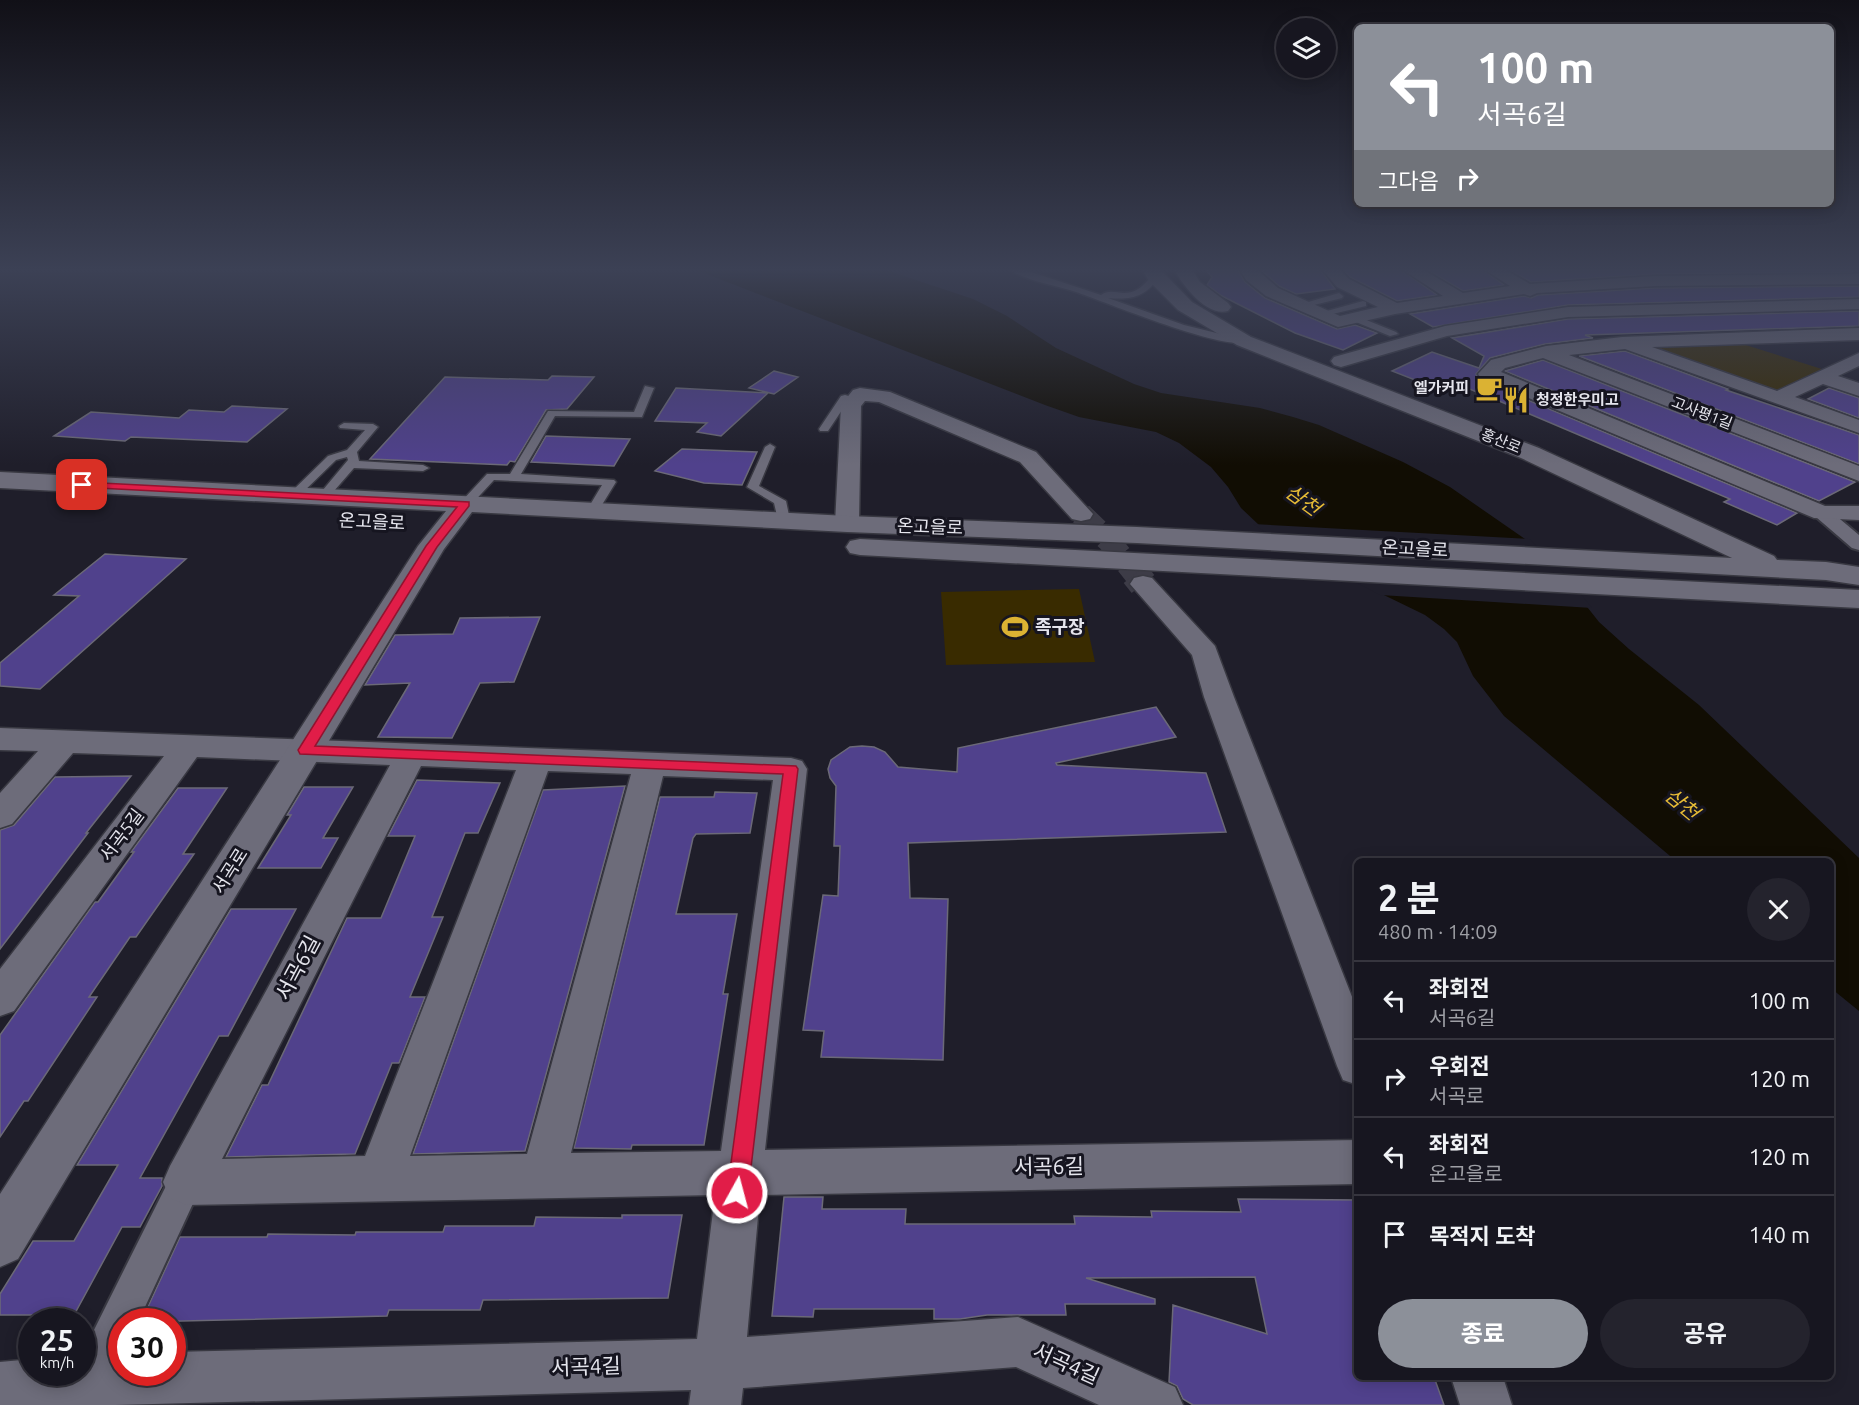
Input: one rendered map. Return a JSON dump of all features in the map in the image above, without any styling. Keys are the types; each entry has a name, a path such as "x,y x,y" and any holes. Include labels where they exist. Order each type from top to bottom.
{"street":[{"name":"홍산로","path":"1231,334 1244,341 1530,453 1660,513 1775,582"},
{"name":"홍산로","path":"1279,334 1341,361 1514,427 1848,593"},
{"path":"1341,361 1436,334"},
{"path":"1606,334 1622,343 1859,427"},
{"path":"1829,334 1859,351"},
{"path":"1859,334 1622,343 1546,352 1498,364 1488,374 1822,513 1859,544"},
{"name":"고사평1길","path":"1546,352 1859,474"},
{"path":"1778,398 1859,359"},
{"path":"1821,377 1859,390"},
{"path":"847,524 851,405 863,396 883,396 1028,457 1081,514"},
{"name":"온고을로","path":"0,480 323,497 457,515 593,510 847,524 1170,562 1775,582 1848,593 1859,576"},
{"name":"온고을로","path":"0,503 457,515 973,540 1137,535 1671,556 1715,565 1775,582"},
{"path":"1660,513 1680,536 1671,556"},
{"path":"1822,513 1859,513"},
{"name":"서곡로","path":"0,1241 432,546 457,515"},
{"path":"1143,584 1205,652 1219,697 1354,1055"},
{"path":"0,739 791,769 740,1172 717,1384"},
{"path":"0,815 64,742"},
{"name":"서곡5길","path":"0,999 189,746"},
{"name":"서곡6길","path":"84,1393 186,1182 411,755"},
{"path":"379,1178 536,760"},
{"path":"543,1176 650,764"},
{"name":"서곡6길","path":"186,1182 1354,1162"},
{"name":"서곡4길","path":"0,1388 84,1393 717,1384 1018,1342 1157,1405"},
{"path":"1478,1380 1486,1405"}],"lane":[{"path":"1200,334 1244,341"},
{"path":"514,477 552,413 638,415 650,388"},
{"path":"824,429 845,398 863,396"},
{"path":"293,495 332,458 351,452 373,427 344,426"},
{"path":"770,447 753,487 780,501 784,520"},
{"path":"323,497 354,460 351,452"},
{"path":"351,464 423,468"},
{"path":"457,515 491,476 609,482 593,510"}],"shaded area":[{"path":"1733,341 1825,370 1772,392 1656,350 1651,343"},
{"name":"족구장","path":"1079,589 1095,662 946,665 941,592"}],"water":[{"name":"삼천","path":"860,334 1034,334 1056,348 1134,384 1161,393 1260,408 1319,425 1403,462 1450,487 1525,539 1554,565 1599,622 1699,705 1859,858 1859,1011 1834,991 1834,858 1672,858 1504,716 1473,676 1457,642 1425,615 1351,579 1259,525 1241,508 1228,487 1211,467 1179,443 1156,432 1079,417"}],"pier":[{"path":"1253,524 1529,539 1556,563 1592,608 1380,595 1297,553"}],"building":[{"path":"1297,334 1376,334 1343,350"},
{"path":"1479,334 1629,334 1585,335 1593,338 1545,344 1490,358 1476,374 1480,380 1797,513 1777,525 1724,502 1730,499 1452,382 1438,389 1392,371 1432,352 1479,368 1484,356 1452,338"},
{"path":"1625,351 1728,389 1726,390 1859,435 1859,464 1579,356"},
{"path":"1543,360 1855,482 1819,501 1505,371"},
{"path":"774,371 798,377 774,394 749,388"},
{"path":"552,376 594,377 567,409 546,410 515,462 510,461 507,465 370,459 445,377 548,380"},
{"path":"676,388 768,393 721,436 697,432 707,423 655,421"},
{"path":"1829,388 1859,398 1859,418 1808,399"},
{"path":"232,406 287,409 247,442 131,437 125,441 54,436 91,412 179,418 189,410 224,412"},
{"path":"546,436 630,439 614,466 531,462"},
{"path":"682,449 757,452 742,485 704,483 655,471"},
{"path":"105,554 186,559 40,689 0,686 0,663 79,596 54,595"},
{"path":"540,617 514,682 480,683 452,738 378,737 410,683 365,685 395,635 453,634 460,618"},
{"path":"1156,707 1176,737 1056,763 1057,765 1206,773 1226,832 908,843 910,898 948,899 943,1060 821,1057 824,1031 803,1030 823,895 838,896 840,846 834,846 836,786 830,778 828,769 831,760 850,747 874,747 885,752 898,767 957,772 958,748"},
{"path":"131,776 0,949 0,830 14,825 55,777"},
{"path":"417,780 500,783 478,833 465,833 432,917 443,917 410,997 425,997 399,1063 392,1063 355,1154 226,1157 262,1085 268,1085 347,918 381,918 415,836 388,836"},
{"path":"625,786 525,1151 413,1154 543,790"},
{"path":"304,787 353,787 323,838 338,838 321,868 258,868 291,815 287,815"},
{"path":"178,788 227,788 183,854 194,854 136,937 130,937 89,997 97,997 28,1101 24,1101 0,1137 0,1035"},
{"path":"715,792 757,793 750,833 696,834 693,838 676,914 737,914 723,994 728,994 704,1145 632,1145 631,1149 574,1148 660,797 714,797"},
{"path":"231,909 296,909 228,1036 219,1036 140,1178 162,1178 162,1186 140,1227 122,1227 78,1308 18,1308 18,1315 0,1315 0,1294 33,1241 74,1241 118,1165 77,1165"},
{"path":"784,1197 823,1197 822,1209 906,1209 905,1224 1075,1224 1074,1216 1152,1217 1151,1211 1241,1212 1238,1199 1354,1200 1354,1380 1435,1380 1444,1405 1193,1405 1183,1399 1177,1386 1169,1382 1173,1305 1267,1334 1255,1277 1086,1278 1155,1299 1155,1304 1065,1304 1066,1315 987,1315 960,1319 934,1319 934,1309 814,1309 813,1317 772,1316"},
{"path":"622,1215 682,1215 668,1298 483,1300 480,1310 389,1310 387,1316 186,1321 186,1308 147,1308 180,1237 443,1232 445,1226 534,1226 536,1217 622,1218"}],"tunnel":[{"path":"1081,514 1109,541 1136,575"},
{"path":"1135,574 1143,584"}],"place":[{"name":"엘가커피","path":"1489,388"},
{"name":"청정한우미고","path":"1516,400"},
{"name":"족구장","path":"1015,627"}],"route":[{"path":"82,485 465,504 432,546 305,750 791,769 737,1193"}]}
